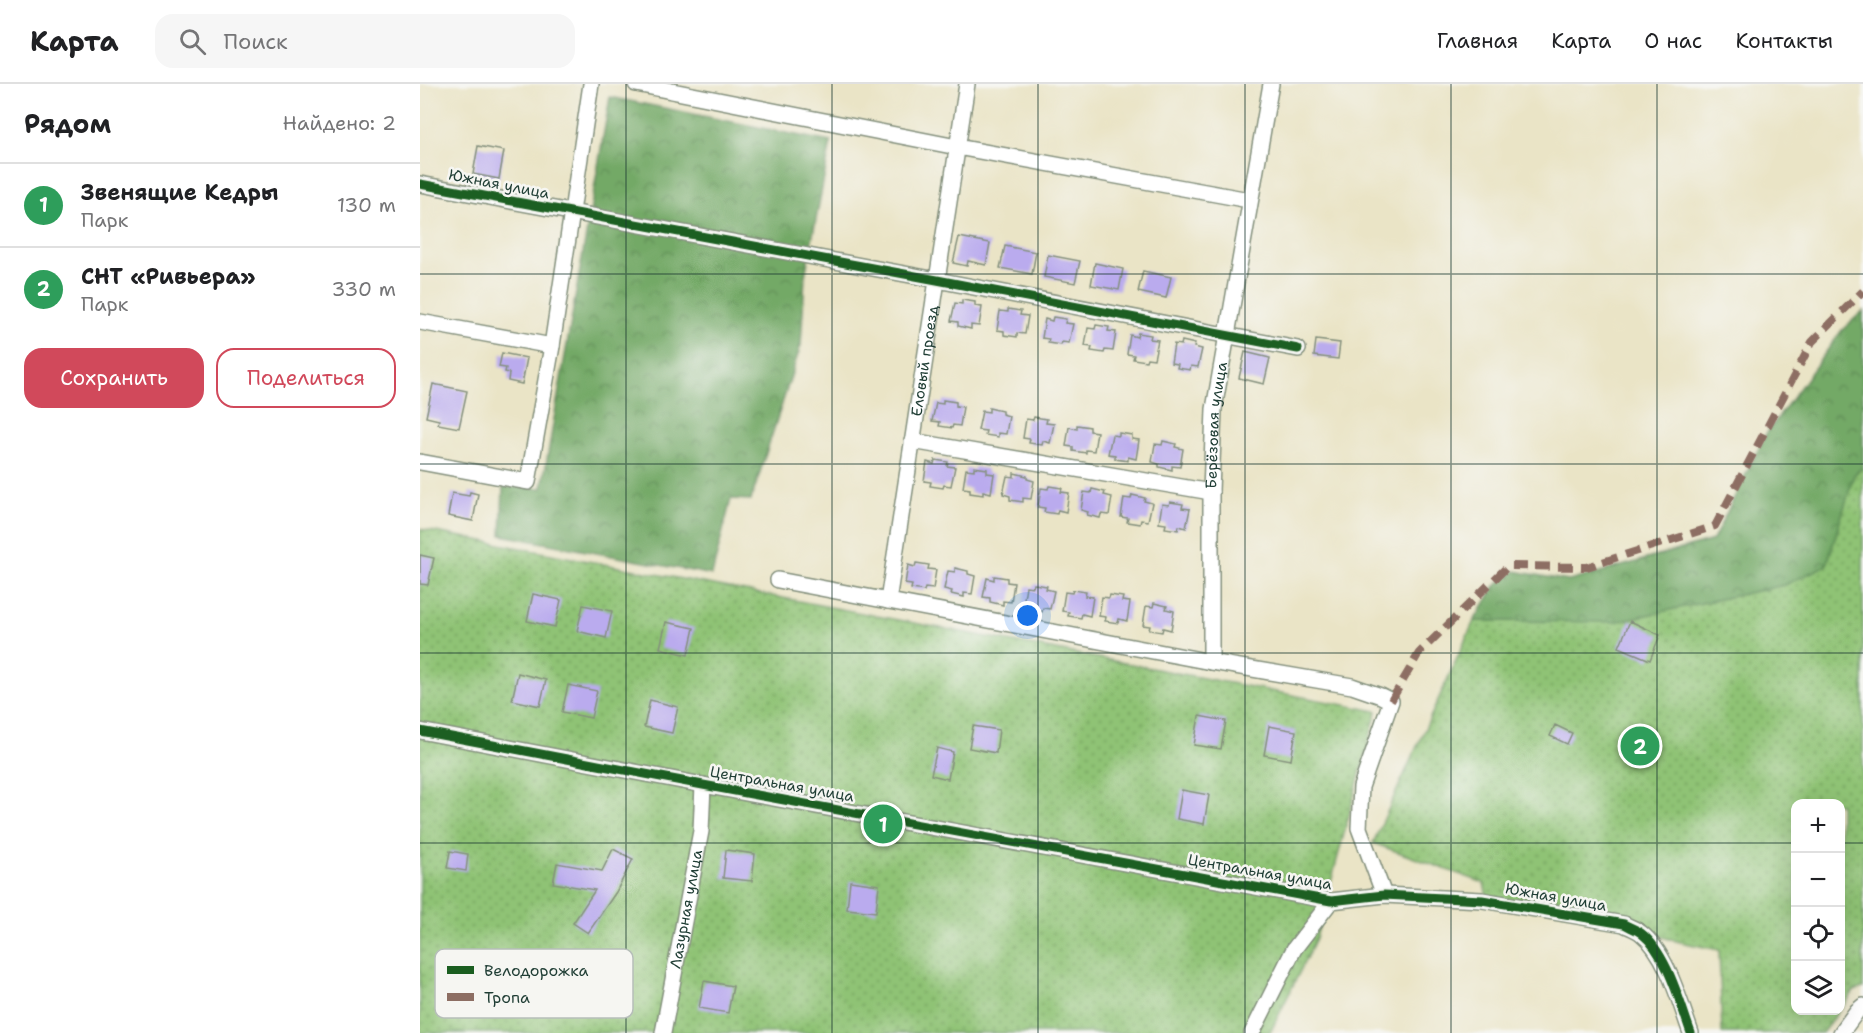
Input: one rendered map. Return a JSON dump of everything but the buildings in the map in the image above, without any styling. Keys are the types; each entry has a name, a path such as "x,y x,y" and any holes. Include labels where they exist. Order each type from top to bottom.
{"street":[{"path":"420,462 528,482 552,346 591,84"},
{"path":"636,84 957,147 1249,200"},
{"name":"Еловый проезд","path":"888,601 967,84"},
{"name":"Берёзовая улица","path":"1211,662 1211,492 1214,409 1271,84"},
{"name":"Южная улица","path":"420,184 1298,349"},
{"path":"420,322 552,346"},
{"path":"912,441 1211,492"},
{"path":"778,580 1211,662 1352,686 1391,701 1361,788 1359,828 1384,895"},
{"name":"Центральная улица","path":"420,731 1331,901 1351,900"},
{"name":"Лазурная улица","path":"663,1033 701,831 703,785"},
{"name":"Южная улица","path":"1351,900 1384,895 1482,900 1624,924 1641,933 1665,965 1691,1033"},
{"path":"1252,1033 1294,949 1331,901"},
{"path":"1841,1033 1863,1006"}],"green space":[{"path":"610,97 831,142 805,276 801,345 751,500 731,499 712,575 501,535 503,487 542,488"},
{"path":"1863,311 1863,467 1854,475 1827,565 1785,585 1615,622 1474,621 1495,586 1515,571 1569,581 1713,540 1766,434 1842,330"},
{"path":"1863,467 1863,988 1854,991 1845,1003 1845,799 1791,799 1791,1015 1836,1015 1822,1033 1722,1033 1719,950 1680,942 1577,913 1487,897 1484,883 1373,843 1474,621 1615,622 1785,585 1827,565 1854,475"},
{"path":"420,529 1377,711 1316,938 1270,1033 420,1033"}],"marked path":[{"path":"1391,701 1419,653 1508,566 1587,567 1715,526 1812,342 1863,291"}],"cycle path":[{"path":"420,184 1298,349"},
{"path":"420,731 1331,901 1384,895 1482,900 1624,924 1641,933 1658,953 1672,979 1691,1033"}],"place":[{"name":"СНТ «Ривьера»","path":"1640,746"},
{"name":"Звенящие Кедры","path":"883,824"}]}
